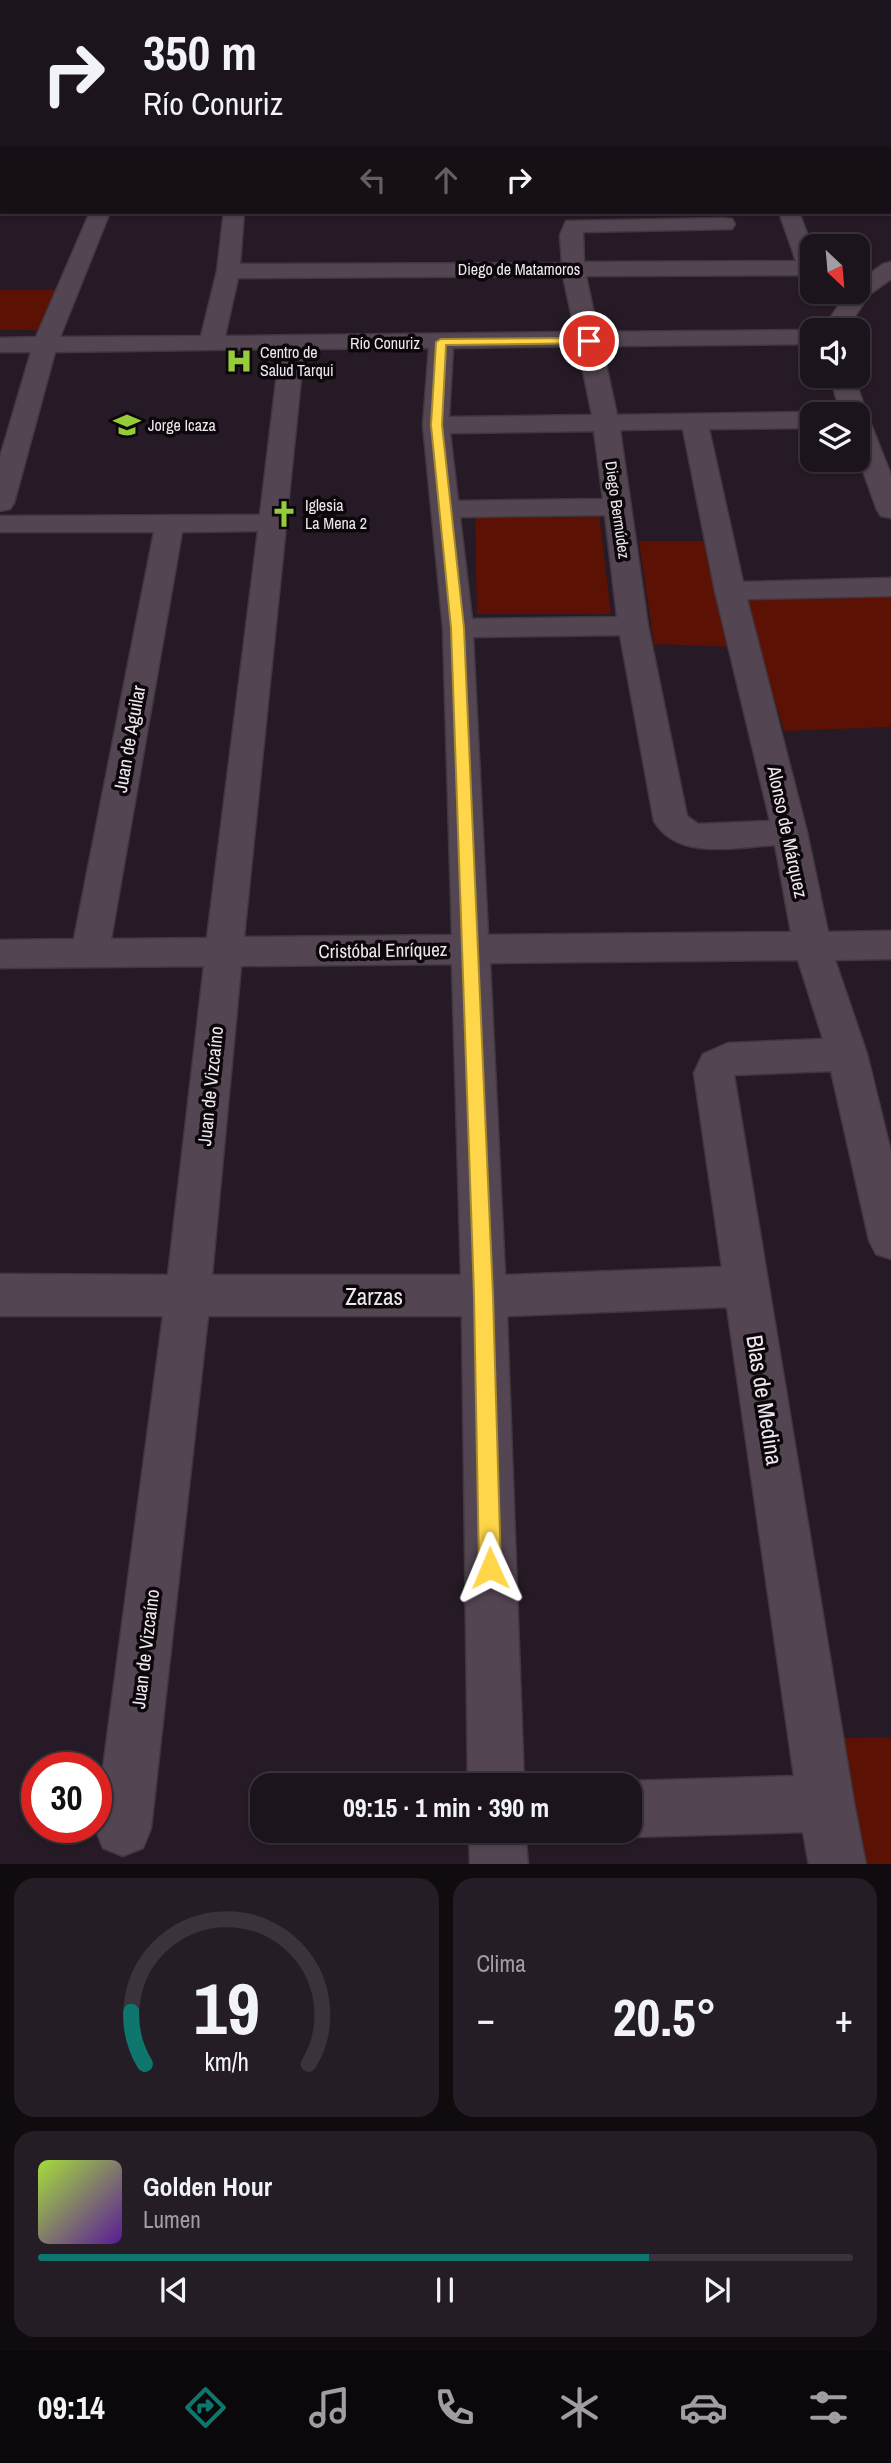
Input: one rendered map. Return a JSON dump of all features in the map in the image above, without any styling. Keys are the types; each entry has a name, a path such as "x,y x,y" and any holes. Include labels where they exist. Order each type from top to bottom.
{"street":[{"path":"0,503 13,414 99,214"},
{"path":"211,343 228,271 234,214"},
{"path":"790,214 800,242"},
{"name":"Diego Bermúdez","path":"724,224 574,226 571,234 573,269 606,421 633,626 671,821 681,831 698,836 790,832"},
{"name":"Diego de Matamoros","path":"228,271 573,269 800,272"},
{"path":"842,318 862,289 891,269"},
{"path":"820,305 824,318"},
{"name":"Río Conuriz","path":"0,345 800,337"},
{"path":"441,342 436,425 458,628 484,1296 496,1773"},
{"name":"Juan de Vizcaíno","path":"123,1828 188,1297 271,523 293,343"},
{"path":"436,425 800,420"},
{"name":"Alonso de Márquez","path":"694,421 730,590 790,832 812,945 847,1054 891,1240"},
{"path":"870,455 891,510"},
{"path":"447,509 618,508"},
{"path":"0,524 271,523"},
{"name":"Juan de Aguilar","path":"90,953 169,525"},
{"path":"730,590 891,587"},
{"path":"458,628 633,626"},
{"name":"Cristóbal Enríquez","path":"1,958 90,953 891,945"},
{"name":"Blas de Medina","path":"838,1864 826,1803 713,1073 718,1065 728,1059 847,1054"},
{"name":"Zarzas","path":"0,1295 484,1296 748,1286"},
{"path":"642,1809 826,1803"},
{"path":"498,1843 499,1864"}],"shaded area":[{"path":"0,290 59,290 42,330 0,330"},
{"path":"475,515 599,515 611,614 477,614"},
{"path":"639,541 710,541 734,647 654,644"},
{"path":"891,594 891,727 784,731 745,600"},
{"path":"891,1737 891,1864 867,1864 839,1738"}],"place":[{"name":"Centro de Salud Tarqui","path":"239,361"},
{"name":"Jorge Icaza","path":"127,425"},
{"name":"Iglesia La Mena 2","path":"284,514"}],"route":[{"path":"490,1568 484,1296 458,628 436,425 441,342 589,341"}]}
